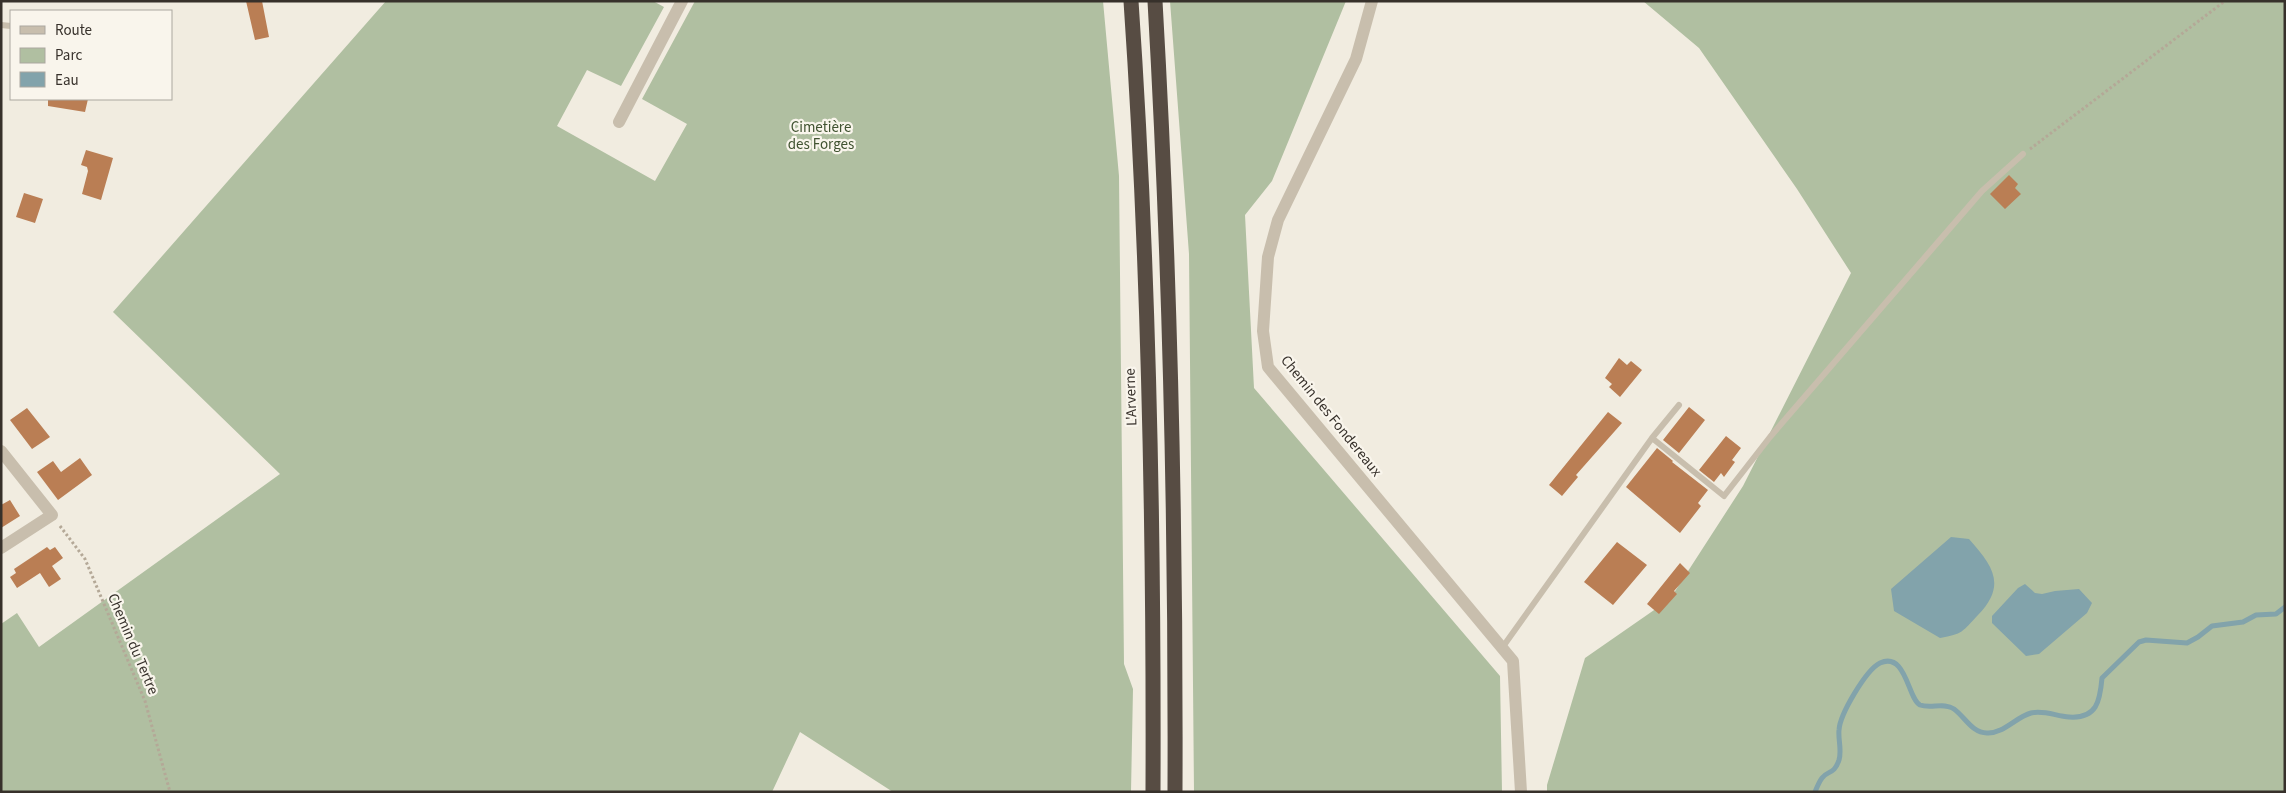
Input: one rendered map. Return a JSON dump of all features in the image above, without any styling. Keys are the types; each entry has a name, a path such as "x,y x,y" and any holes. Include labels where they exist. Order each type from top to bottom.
{"highway":[{"name":"L'Arverne","path":"1131,1 1144,239 1153,603 1153,792"},
{"path":"1155,1 1169,282 1176,602 1175,792"}],"street":[{"path":"619,122 682,1"},
{"name":"Chemin des Fondereaux","path":"1372,1 1356,60 1278,220 1268,256 1263,331 1268,367 1512,661 1520,792"},
{"path":"1,451 52,515 1,548"}],"lane":[{"path":"1652,438 1724,496 1770,437 1982,191 2024,154"},
{"path":"1502,648 1652,438 1680,404"}],"path":[{"path":"2024,154 2225,1"},
{"name":"Chemin du Tertre","path":"52,515 85,559 93,577 145,701 170,792"}],"green space":[{"name":"Cimetière des Forges","path":"386,1 653,1 664,7 621,86 587,70 557,126 655,181 687,124 642,99 695,1 1103,1 1119,176 1124,664 1133,689 1131,792 893,792 800,732 772,792 1,792 1,624 17,613 39,647 280,474 113,312"},
{"path":"1170,1 1346,1 1272,181 1245,215 1254,388 1500,676 1502,792 1194,792 1189,254"},
{"path":"1643,1 2285,1 2285,792 1547,792 1547,785 1585,658 1670,599 1743,486 1851,273 1797,189 1699,48"}],"water":[{"path":"1951,537 1969,539 1990,567 1994,585 1987,604 1965,629 1953,635 1940,638 1894,611 1891,589"},
{"path":"2025,584 2035,593 2042,594 2079,589 2092,603 2087,613 2039,654 2026,656 1992,623 1992,616 2018,588"}],"building":[{"path":"246,1 262,1 269,37 255,40"},
{"path":"48,100 88,100 85,112 48,106"},
{"path":"86,150 113,158 101,200 82,194 88,171 87,167 81,165"},
{"path":"2009,175 2018,184 2015,188 2021,194 2005,209 1990,194"},
{"path":"24,193 43,199 35,223 16,217"},
{"path":"1619,358 1627,365 1631,361 1642,370 1620,397 1609,387 1612,384 1605,378"},
{"path":"1689,407 1705,420 1679,453 1663,440"},
{"path":"27,408 50,437 32,449 10,420"},
{"path":"1608,412 1622,423 1576,475 1578,477 1562,496 1549,485"},
{"path":"1726,436 1741,448 1732,460 1735,462 1724,477 1721,473 1714,482 1699,470"},
{"path":"1657,448 1708,490 1698,503 1701,506 1680,533 1626,487"},
{"path":"80,458 92,475 58,500 37,472 53,461 61,472"},
{"path":"10,500 20,516 1,528 1,505"},
{"path":"1617,542 1647,565 1613,605 1584,582"},
{"path":"47,547 50,550 55,547 63,558 52,566 61,579 49,587 40,573 17,588 10,577 16,573 14,569"},
{"path":"1680,563 1690,573 1674,591 1677,594 1659,614 1647,604"}],"waterway":[{"path":"1815,792 1822,778 1835,768 1839,760 1840,723 1849,704 1861,683 1874,667 1880,663 1889,661 1901,669 1912,694 1920,705 1950,707 1977,730 1993,733 2031,713 2041,712 2078,717 2091,712 2098,701 2102,678 2139,642 2146,640 2187,643 2212,626 2243,622 2256,615 2276,614 2285,607"}]}
